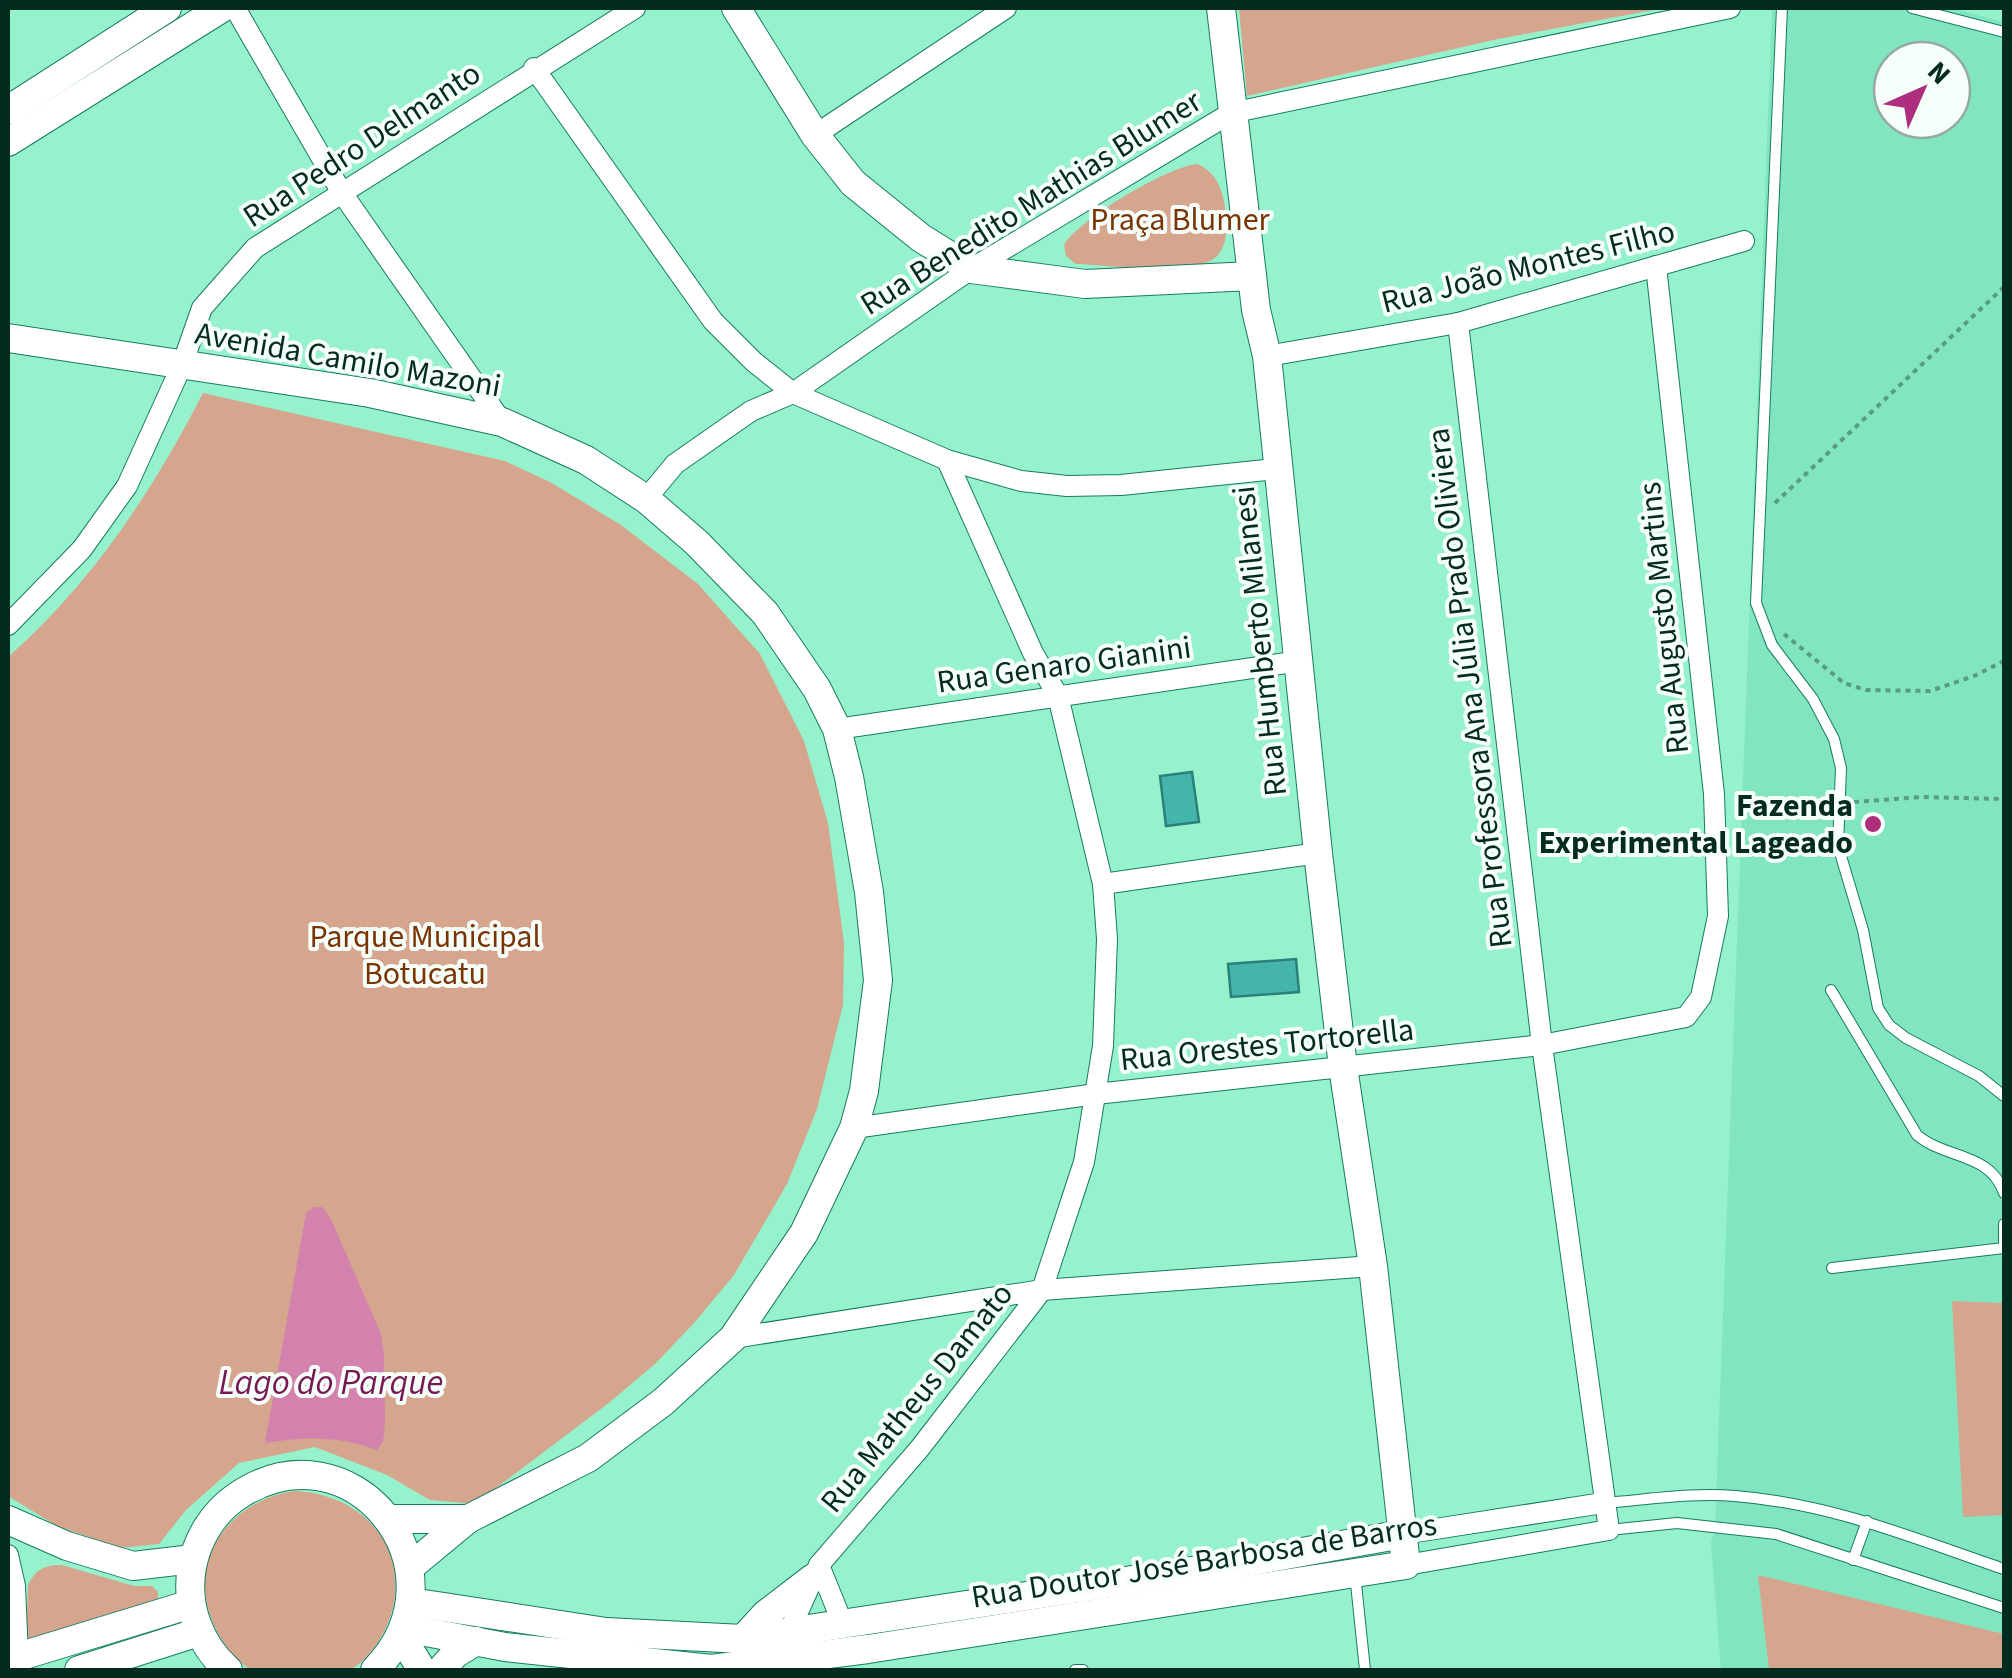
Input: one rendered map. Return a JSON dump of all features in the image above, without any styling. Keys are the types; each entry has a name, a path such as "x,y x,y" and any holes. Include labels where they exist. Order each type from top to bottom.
{"main road":[{"path":"8,110 167,8"},
{"path":"8,142 222,8"},
{"path":"736,8 815,134 853,183 921,238 971,269 1086,284 1252,276"},
{"name":"Rua Humberto Milanesi","path":"1221,8 1252,276 1267,356 1318,853 1343,1067 1373,1266 1406,1564"},
{"name":"Avenida Camilo Mazoni","path":"8,338 370,393 502,422 586,460 646,499 697,542 765,613 817,689 837,729 850,777 869,892 878,980 864,1091 854,1128 804,1233 733,1338 663,1402 588,1458 468,1519 410,1567"},
{"path":"228,1670 208,1648 191,1604 193,1559 207,1526 231,1500 245,1490 296,1476 330,1480 363,1495 389,1519 406,1550 410,1567 406,1622 422,1670"},
{"name":"Avenida Camilo Mazoni","path":"389,1519 468,1519"},
{"path":"8,1520 67,1546 133,1566 193,1559"},
{"name":"Rua Doutor José Barbosa de Barros","path":"814,1654 842,1622 1224,1566 1403,1534"},
{"name":"Rua Doutor José Barbosa de Barros","path":"406,1622 476,1641 710,1669 1406,1564"},
{"path":"744,1639 766,1614 816,1572"},
{"path":"15,1662 191,1604"},
{"path":"375,1670 406,1622"},
{"name":"Rua Doutor José Barbosa de Barros","path":"406,1622 744,1639 814,1654"},
{"path":"814,1654 842,1622"},
{"path":"79,1670 200,1632"},
{"path":"441,1670 455,1654 476,1641"}],"street":[{"path":"234,8 342,193 502,422"},
{"name":"Rua Pedro Delmanto","path":"8,625 82,549 127,486 182,365 202,308 255,248 634,8"},
{"path":"815,134 1006,8"},
{"name":"Rua Benedito Mathias Blumer","path":"646,499 675,464 751,410 793,393 971,269 1231,114 1730,8"},
{"path":"534,68 713,321 754,362 793,393 947,460 1021,481 1067,486 1121,485 1276,469"},
{"name":"Rua João Montes Filho","path":"1267,356 1458,324 1744,241"},
{"name":"Rua Augusto Martins","path":"1656,266 1714,811 1718,916 1701,996 1686,1017"},
{"name":"Rua Professora Ana Júlia Prado Oliviera","path":"1458,324 1542,1045 1609,1530"},
{"name":"Rua Matheus Damato","path":"814,1654 816,1572 920,1448 1042,1290 1084,1162 1104,1046 1107,939 1103,884 1058,696 1033,653 947,460"},
{"name":"Rua Genaro Gianini","path":"837,729 1300,660"},
{"path":"1103,884 1318,853"},
{"name":"Rua Orestes Tortorella","path":"854,1128 1096,1094 1542,1045 1686,1017"},
{"path":"733,1338 1042,1290 1373,1266"},
{"name":"Rua Doutor José Barbosa de Barros","path":"1403,1534 1603,1503"},
{"name":"Rua Doutor José Barbosa de Barros","path":"1406,1564 1609,1530"},
{"path":"8,1555 15,1586 15,1662"},
{"path":"816,1572 842,1622"}],"lane":[{"path":"1782,8 1756,602 1772,645 1826,719 1841,768 1838,846 1846,880 1858,906 1878,1008 1889,1025 1906,1038 1979,1076 2004,1096"},
{"path":"1912,8 2004,32"},
{"path":"1832,990 1917,1135 1927,1144 1978,1162 1993,1172 2004,1193"},
{"path":"1832,1268 2004,1245 2004,1224"},
{"name":"Rua Doutor José Barbosa de Barros","path":"1603,1503 1731,1495 1821,1507 2004,1569"},
{"path":"1854,1560 1867,1521"},
{"name":"Rua Doutor José Barbosa de Barros","path":"1609,1530 1678,1523 1776,1534 2004,1608"},
{"path":"1355,1573 1365,1670"},
{"path":"1075,1670 1083,1670"}],"path":[{"path":"1759,519 2004,287"},
{"path":"1763,624 1793,638 1844,683 1866,690 1930,691 2004,661"},
{"path":"1841,803 1921,798 2004,799"}],"shaded area":[{"name":"Fazenda Experimental Lageado","path":"1772,8 1952,8 2004,22 2004,1670 1721,1670 1711,1543 1715,1529"}],"green space":[{"path":"1239,8 1664,8 1498,39 1247,96"},
{"name":"Praça Blumer","path":"1197,164 1213,176 1224,200 1226,238 1215,258 1196,266 1163,269 1076,264 1066,256 1064,245 1073,234 1105,209 1166,174"},
{"name":"Parque Municipal Botucatu","path":"203,393 505,461 550,482 621,525 698,584 760,654 804,741 828,823 844,943 843,1005 817,1109 787,1184 734,1275 656,1363 475,1504 430,1500 387,1475 315,1447 239,1463 186,1510 159,1544 120,1548 57,1526 8,1496 8,657 67,598 118,534 163,466"},
{"path":"1952,1301 2004,1303 2004,1515 1963,1517"},
{"path":"295,1491 325,1496 351,1507 386,1544 394,1568 395,1594 389,1621 371,1651 349,1669 253,1670 227,1648 208,1607 205,1583 208,1561 217,1540 249,1508"},
{"path":"62,1565 134,1586 152,1586 158,1592 158,1602 26,1643 28,1585 41,1569"},
{"path":"1758,1575 2004,1634 2004,1670 1769,1670"}],"water":[{"name":"Lago do Parque","path":"322,1207 331,1219 381,1334 385,1424 383,1441 377,1450 322,1439 265,1443 306,1213"}],"building":[{"path":"1192,772 1199,822 1166,826 1160,776"},
{"path":"1296,959 1299,992 1231,997 1228,964"}],"place":[{"name":"Fazenda Experimental Lageado","path":"1873,824"}]}
